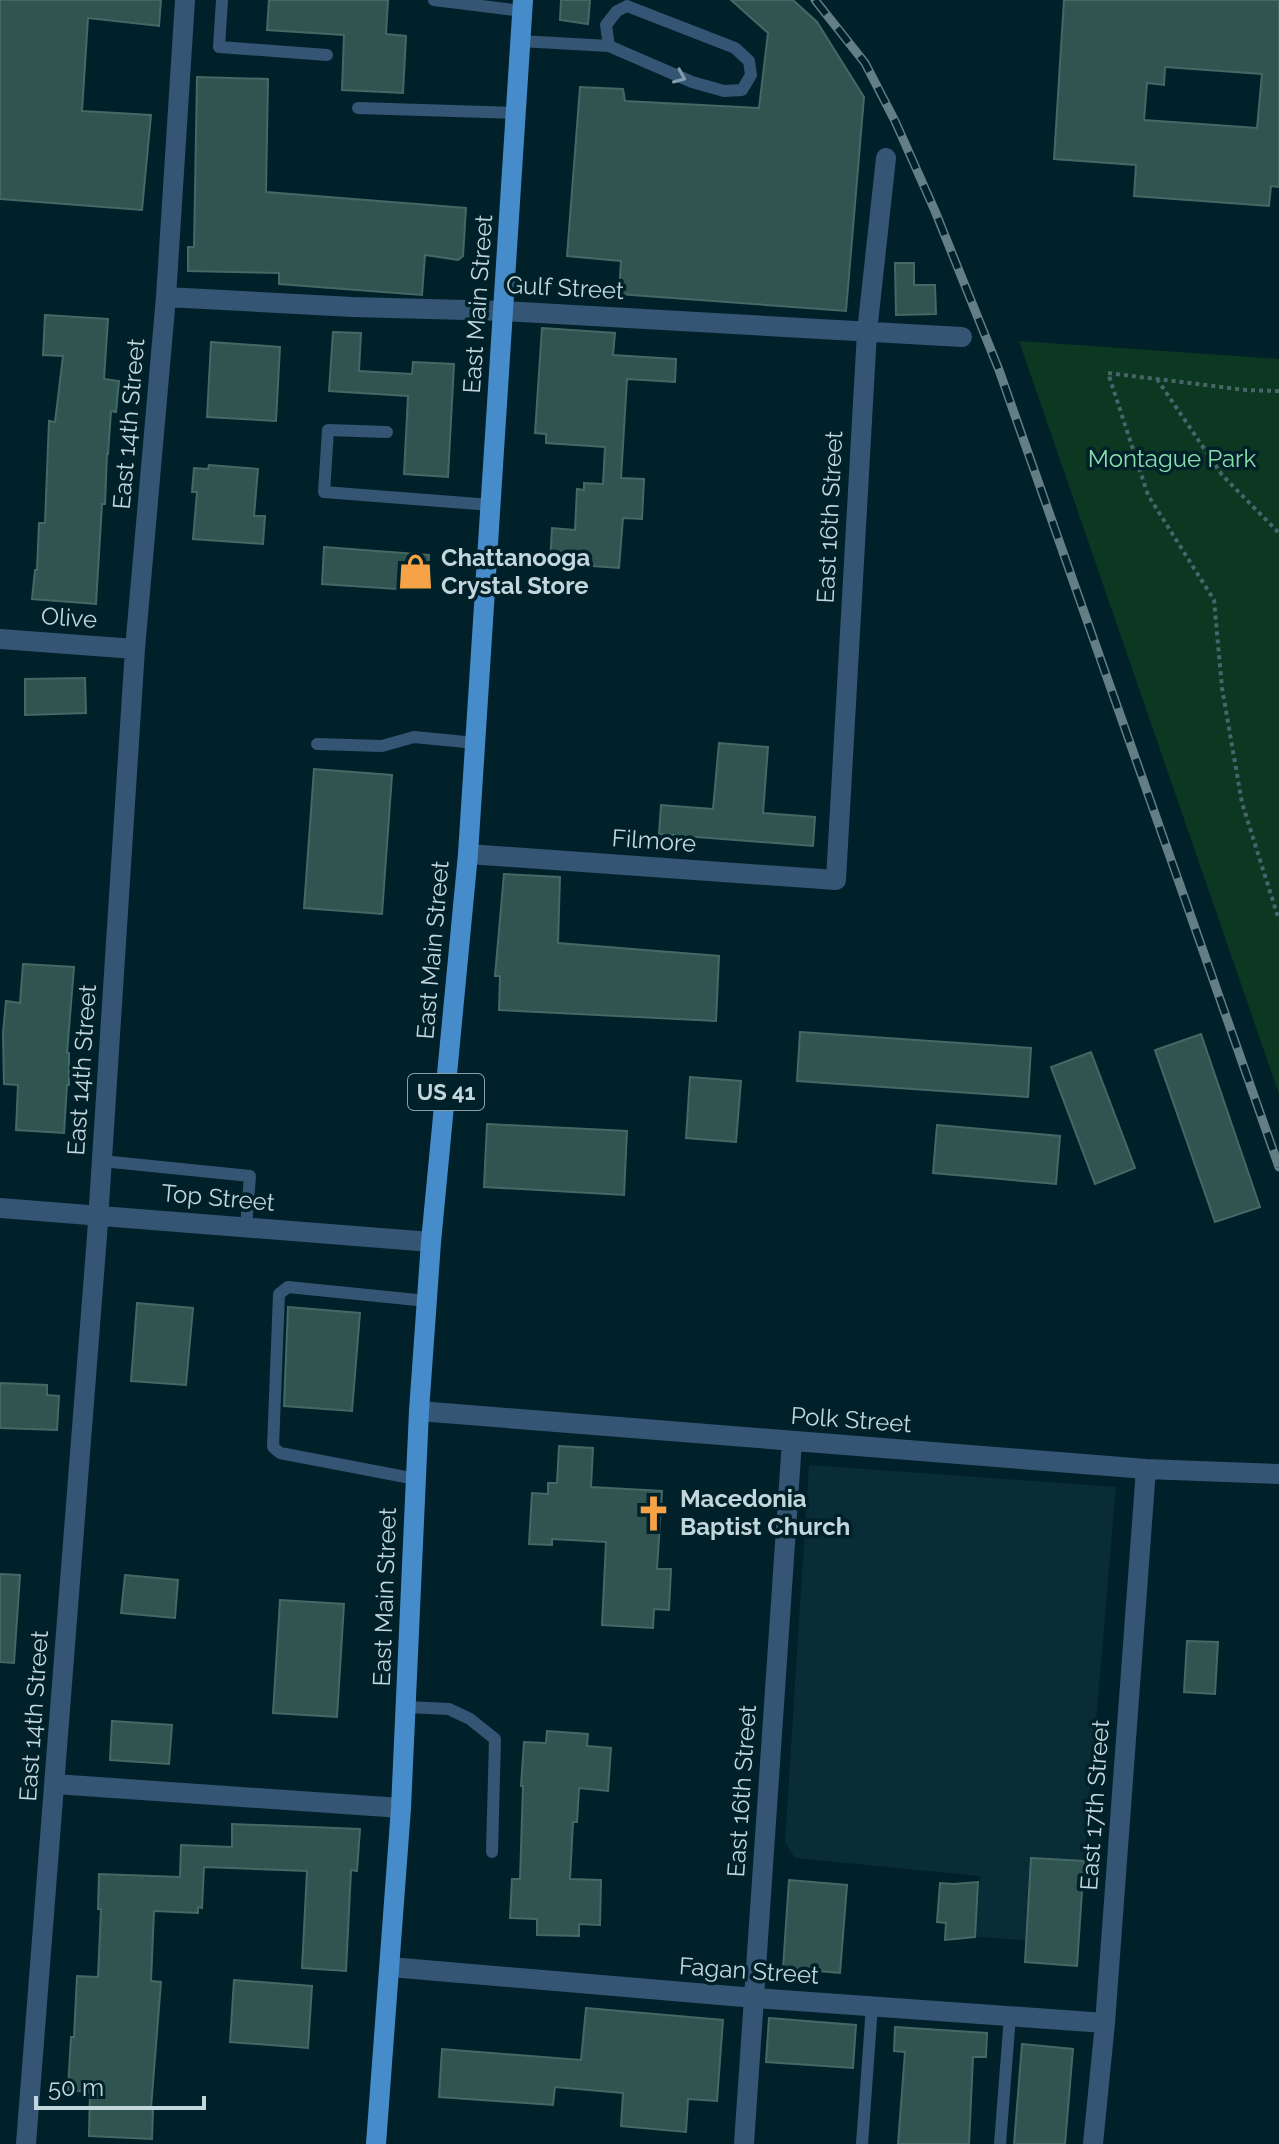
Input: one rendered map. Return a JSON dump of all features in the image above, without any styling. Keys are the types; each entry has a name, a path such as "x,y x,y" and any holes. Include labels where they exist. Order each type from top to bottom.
{"main road":[{"name":"East Main Street","path":"376,2144 407,1707 419,1411 431,1242 468,854 522,6"}],"street":[{"name":"East 14th Street","path":"26,2144 98,1215 135,649 166,297 185,0"},
{"name":"East 16th Street","path":"836,880 867,332 886,158"},
{"name":"Gulf Street","path":"166,297 504,311 962,337"},
{"name":"Olive","path":"0,639 135,649"},
{"name":"Filmore","path":"468,854 836,880"},
{"name":"Top Street","path":"0,1208 431,1242"},
{"name":"Polk Street","path":"419,1411 1146,1469 1279,1474"},
{"name":"East 16th Street","path":"744,2144 792,1441"},
{"name":"East 17th Street","path":"1093,2144 1105,2023 1146,1469"},
{"path":"55,1784 401,1808"},
{"name":"Fagan Street","path":"390,1967 755,1998 1105,2023"}],"lane":[{"path":"222,0 219,47 327,55"},
{"path":"434,0 522,6"},
{"path":"520,41 609,46 692,82 724,91 742,90 751,75 749,61 735,48 627,6 617,11 606,25 609,46"},
{"path":"358,108 515,113"},
{"path":"387,432 328,430 324,492 491,505"},
{"path":"317,744 382,746 414,737 476,743"},
{"path":"102,1161 250,1176 246,1227"},
{"path":"416,1479 280,1453 273,1447 279,1294 288,1287 427,1301"},
{"path":"407,1707 449,1709 470,1719 495,1739 492,1852"},
{"path":"862,2144 872,2006"},
{"path":"1000,2144 1010,2016"}],"path":[{"path":"1279,391 1246,390 1108,373 1148,495 1214,600 1222,688 1242,803 1279,920"},
{"path":"1157,379 1222,475 1279,533"}],"shaded area":[{"path":"809,1465 1116,1487 1084,1861 1031,1858 1026,1940 975,1937 980,1876 795,1858 785,1842"}],"green space":[{"name":"Montague Park","path":"1019,341 1279,359 1279,1094"}],"building":[{"path":"0,0 161,0 159,26 88,18 82,111 151,115 142,210 0,199"},
{"path":"269,0 388,0 386,34 406,36 403,93 342,90 344,35 267,30"},
{"path":"561,0 590,0 588,24 560,20"},
{"path":"731,0 793,0 817,22 864,97 846,311 619,294 621,261 567,256 580,87 623,89 625,101 759,108 768,33"},
{"path":"1064,0 1279,0 1279,187 1271,186 1269,206 1134,196 1136,165 1054,159","holes":["1165,67 1262,74 1257,128 1144,120 1147,83 1164,85"]},
{"path":"197,77 268,79 266,192 466,208 463,256 458,260 425,255 422,295 279,284 279,273 188,271 188,247 194,247"},
{"path":"895,263 914,263 914,285 935,285 936,314 896,315"},
{"path":"45,315 108,319 104,379 119,381 116,412 111,411 96,604 32,599 39,523 45,523 49,421 55,422 63,356 43,355"},
{"path":"542,328 615,333 613,355 676,359 675,382 627,379 621,478 644,479 642,519 623,518 619,568 550,563 552,528 575,530 577,489 584,490 584,483 603,484 605,447 546,443 546,434 535,433"},
{"path":"333,332 361,333 359,371 412,374 413,362 454,364 448,477 404,474 408,396 329,391"},
{"path":"211,342 280,347 276,421 207,417"},
{"path":"209,465 258,469 254,516 265,516 263,544 193,539 197,492 192,492 194,468 208,469"},
{"path":"324,547 429,555 427,591 322,584"},
{"path":"85,678 86,713 25,715 25,679"},
{"path":"719,743 768,747 763,813 815,817 813,846 659,834 661,805 713,809"},
{"path":"314,769 392,775 382,914 304,908"},
{"path":"504,874 560,877 558,943 719,956 716,1021 499,1010 500,976 495,976"},
{"path":"23,964 74,967 64,1133 16,1130 18,1085 4,1084 6,1001 20,1003"},
{"path":"800,1032 1031,1048 1028,1097 797,1081"},
{"path":"1201,1034 1260,1207 1215,1222 1155,1050"},
{"path":"1091,1052 1135,1168 1095,1184 1051,1067"},
{"path":"690,1077 741,1081 736,1142 686,1138"},
{"path":"487,1124 627,1131 624,1195 484,1187"},
{"path":"937,1125 1060,1136 1056,1184 933,1173"},
{"path":"137,1303 193,1308 186,1385 131,1381"},
{"path":"288,1307 360,1313 352,1411 284,1406"},
{"path":"0,1383 47,1385 47,1395 59,1396 57,1430 0,1428"},
{"path":"559,1446 593,1448 591,1487 662,1491 657,1569 671,1569 669,1610 654,1609 653,1628 602,1625 606,1542 552,1539 552,1545 529,1544 532,1493 548,1494 548,1483 557,1483"},
{"path":"0,1574 20,1575 14,1663 0,1662"},
{"path":"125,1575 178,1580 175,1618 121,1613"},
{"path":"280,1600 344,1604 337,1717 273,1713"},
{"path":"1187,1641 1218,1642 1215,1694 1184,1692"},
{"path":"112,1721 172,1725 169,1764 110,1760"},
{"path":"547,1731 588,1734 587,1746 611,1748 608,1791 579,1788 577,1822 573,1822 570,1879 601,1880 600,1925 579,1924 579,1936 537,1935 537,1919 510,1918 512,1879 520,1879 524,1742 546,1743"},
{"path":"232,1824 360,1829 357,1871 351,1870 346,1971 302,1968 307,1871 204,1867 202,1908 198,1907 198,1913 154,1911 151,1981 161,1982 151,2108 152,2139 89,2136 90,2092 68,2090 77,1976 98,1977 99,1874 180,1877 181,1845 232,1847"},
{"path":"1031,1858 1084,1861 1077,1966 1025,1962"},
{"path":"789,1880 847,1885 840,1973 783,1968"},
{"path":"978,1882 975,1937 945,1940 946,1923 937,1922 940,1883"},
{"path":"234,1980 312,1986 308,2048 230,2042"},
{"path":"586,2008 723,2020 717,2101 688,2099 686,2132 621,2126 623,2093 555,2087 553,2105 439,2097 442,2049 581,2060"},
{"path":"769,2018 856,2025 853,2068 766,2062"},
{"path":"895,2027 987,2033 986,2057 973,2057 969,2144 898,2144 905,2052 894,2051"},
{"path":"1022,2044 1073,2049 1065,2144 1014,2144"}],"railway":[{"path":"815,0 865,63 895,121 999,370 1279,1167"}],"place":[{"name":"Chattanooga Crystal Store","path":"415,572"},
{"name":"Macedonia Baptist Church","path":"654,1513"}]}
